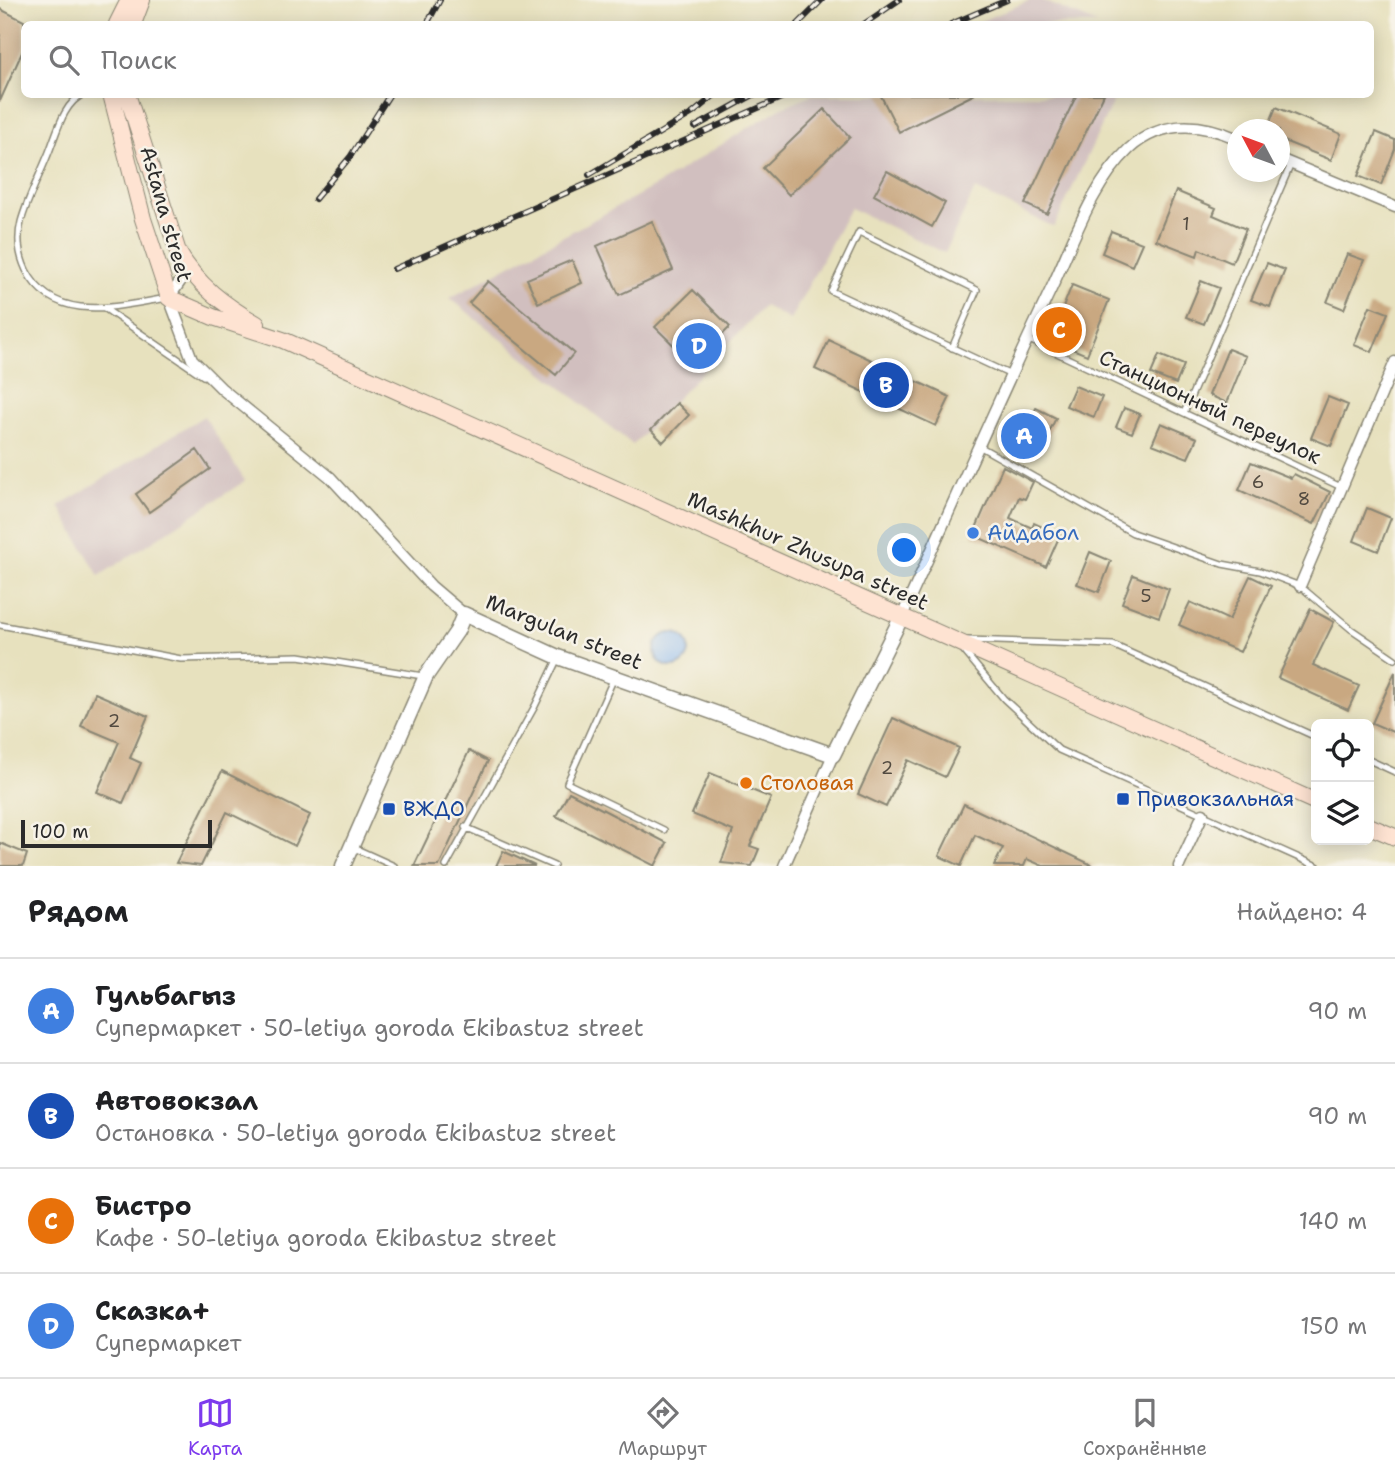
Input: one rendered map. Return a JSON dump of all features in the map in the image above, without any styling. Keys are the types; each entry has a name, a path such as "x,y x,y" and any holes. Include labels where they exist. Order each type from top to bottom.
{"main road":[{"path":"118,21 129,0"},
{"path":"134,21 142,0"},
{"name":"Astana street","path":"115,98 178,252 188,270 225,305 283,340"},
{"name":"Astana street","path":"115,98 169,298 213,317 283,340"},
{"name":"Mashkhur Zhusupa street","path":"283,340 1311,800"},
{"path":"1374,827 1395,837"}],"street":[{"path":"783,866 833,755 902,616 1027,339 1109,172 1130,148 1161,129 1201,125 1227,135"},
{"path":"1291,164 1395,207"},
{"path":"188,270 169,298 192,359 222,389 330,477 431,586 464,614"},
{"path":"1300,586 1395,362"},
{"name":"Margulan street","path":"343,866 426,676 457,631 464,614 558,657 833,755"},
{"path":"1180,866 1203,814"}],"lane":[{"path":"79,98 67,109 25,211 19,237 20,251 30,276 48,296 73,307 104,308 169,298"},
{"path":"1184,413 1291,164"},
{"path":"953,348 977,290 859,232 831,291 953,348 1011,375"},
{"path":"104,308 222,389"},
{"name":"Станционный переулок","path":"1027,339 1341,486"},
{"path":"979,446 1133,533 1222,564 1260,571 1300,586 1351,629 1395,659"},
{"path":"0,625 181,659 299,656 426,676"},
{"path":"954,640 1113,645 1311,735"},
{"path":"954,640 1004,699 1059,750 1317,866"},
{"path":"446,866 465,827 535,706 558,657"},
{"path":"614,677 567,783 664,830"},
{"path":"1374,762 1395,772"},
{"path":"465,827 554,866"},
{"path":"351,847 394,866"}],"shaded area":[{"path":"1031,0 1042,0 1090,21 981,21"},
{"path":"804,98 1115,98 1054,227 975,189 945,253 850,208 790,320 764,306 633,445 450,298 657,185 780,108"},
{"path":"204,416 245,481 99,576 59,506"}],"water":[{"path":"672,633 684,638 689,650 684,662 672,667 660,662 655,650 660,638"}],"building":[{"path":"0,9 24,21 21,21 21,55 0,101"},
{"path":"882,98 967,98 899,132"},
{"path":"1075,98 1102,98 1047,214 1025,204"},
{"path":"1276,107 1341,134 1331,160 1290,143 1290,119 1271,119"},
{"path":"824,109 850,137 789,195 763,168"},
{"path":"1376,132 1395,140 1395,149 1381,185 1358,176"},
{"path":"887,171 945,203 932,227 874,195"},
{"path":"1176,191 1216,208 1213,215 1246,229 1232,263 1199,249 1197,256 1156,240"},
{"path":"652,221 673,270 619,295 597,246"},
{"path":"1111,231 1142,243 1132,266 1102,253"},
{"path":"1347,254 1364,260 1344,309 1327,302"},
{"path":"572,260 582,283 538,303 527,279"},
{"path":"1267,263 1285,270 1270,307 1251,300"},
{"path":"488,281 574,353 556,375 469,303"},
{"path":"1201,281 1219,288 1204,324 1186,317"},
{"path":"1072,285 1109,300 1087,355 1050,340"},
{"path":"693,290 730,327 693,364 655,327"},
{"path":"1370,306 1388,313 1372,352 1354,345"},
{"path":"829,340 950,397 936,426 815,369"},
{"path":"1228,349 1246,356 1227,403 1209,395"},
{"path":"1159,355 1184,365 1176,384 1151,374"},
{"path":"1075,386 1102,397 1094,417 1066,406"},
{"path":"1328,397 1348,405 1331,446 1311,438"},
{"path":"677,403 689,415 663,442 651,430"},
{"path":"1036,408 1056,418 1039,453 1019,443"},
{"path":"1124,408 1140,414 1132,433 1116,427"},
{"path":"1161,423 1197,438 1188,458 1152,444"},
{"path":"197,450 210,469 149,512 136,494"},
{"path":"1251,462 1291,478 1294,474 1330,492 1314,524 1239,490"},
{"path":"1003,466 1033,482 1025,499 1019,497 1010,518 1032,528 1034,523 1060,535 1046,567 973,535"},
{"path":"1367,508 1391,518 1378,551 1354,541"},
{"path":"1090,552 1111,561 1099,592 1077,584"},
{"path":"1133,575 1169,589 1159,617 1122,603"},
{"path":"1250,576 1271,586 1240,652 1179,625 1190,602 1229,620"},
{"path":"1310,609 1334,622 1313,665 1359,686 1348,710 1278,678"},
{"path":"1395,672 1395,733 1374,724"},
{"path":"95,693 148,716 130,758 141,763 123,803 97,792 119,742 81,726"},
{"path":"893,718 959,748 945,777 908,760 886,807 858,794"},
{"path":"469,751 488,761 439,866 414,866"},
{"path":"222,771 310,815 295,846 227,812 201,866 176,863"},
{"path":"710,773 771,798 750,846 759,849 752,866 721,863 733,831 692,814"},
{"path":"569,792 667,843 655,866 556,816"},
{"path":"964,804 1094,866 1043,866 1027,859 1024,866 994,866 1003,848 975,835 961,866 939,856"},
{"path":"0,843 27,854 23,866 0,866"},
{"path":"503,851 535,866 496,866"}],"railway":[{"path":"429,21 440,0"},
{"path":"801,21 822,0"},
{"path":"868,21 899,0"},
{"path":"958,21 1007,0"},
{"path":"315,199 350,157 387,98"},
{"path":"589,175 693,113 711,98"},
{"path":"695,127 748,98"},
{"path":"394,269 781,98"}],"place":[{"name":"Бистро","path":"1059,330"},
{"name":"Сказка+","path":"699,346"},
{"name":"Автовокзал","path":"886,385"},
{"name":"Гульбагыз","path":"1024,436"},
{"name":"Айдабол","path":"973,533"},
{"name":"Столовая","path":"746,783"},
{"name":"Привокзальная","path":"1123,799"},
{"name":"ВЖДО","path":"389,809"}]}
